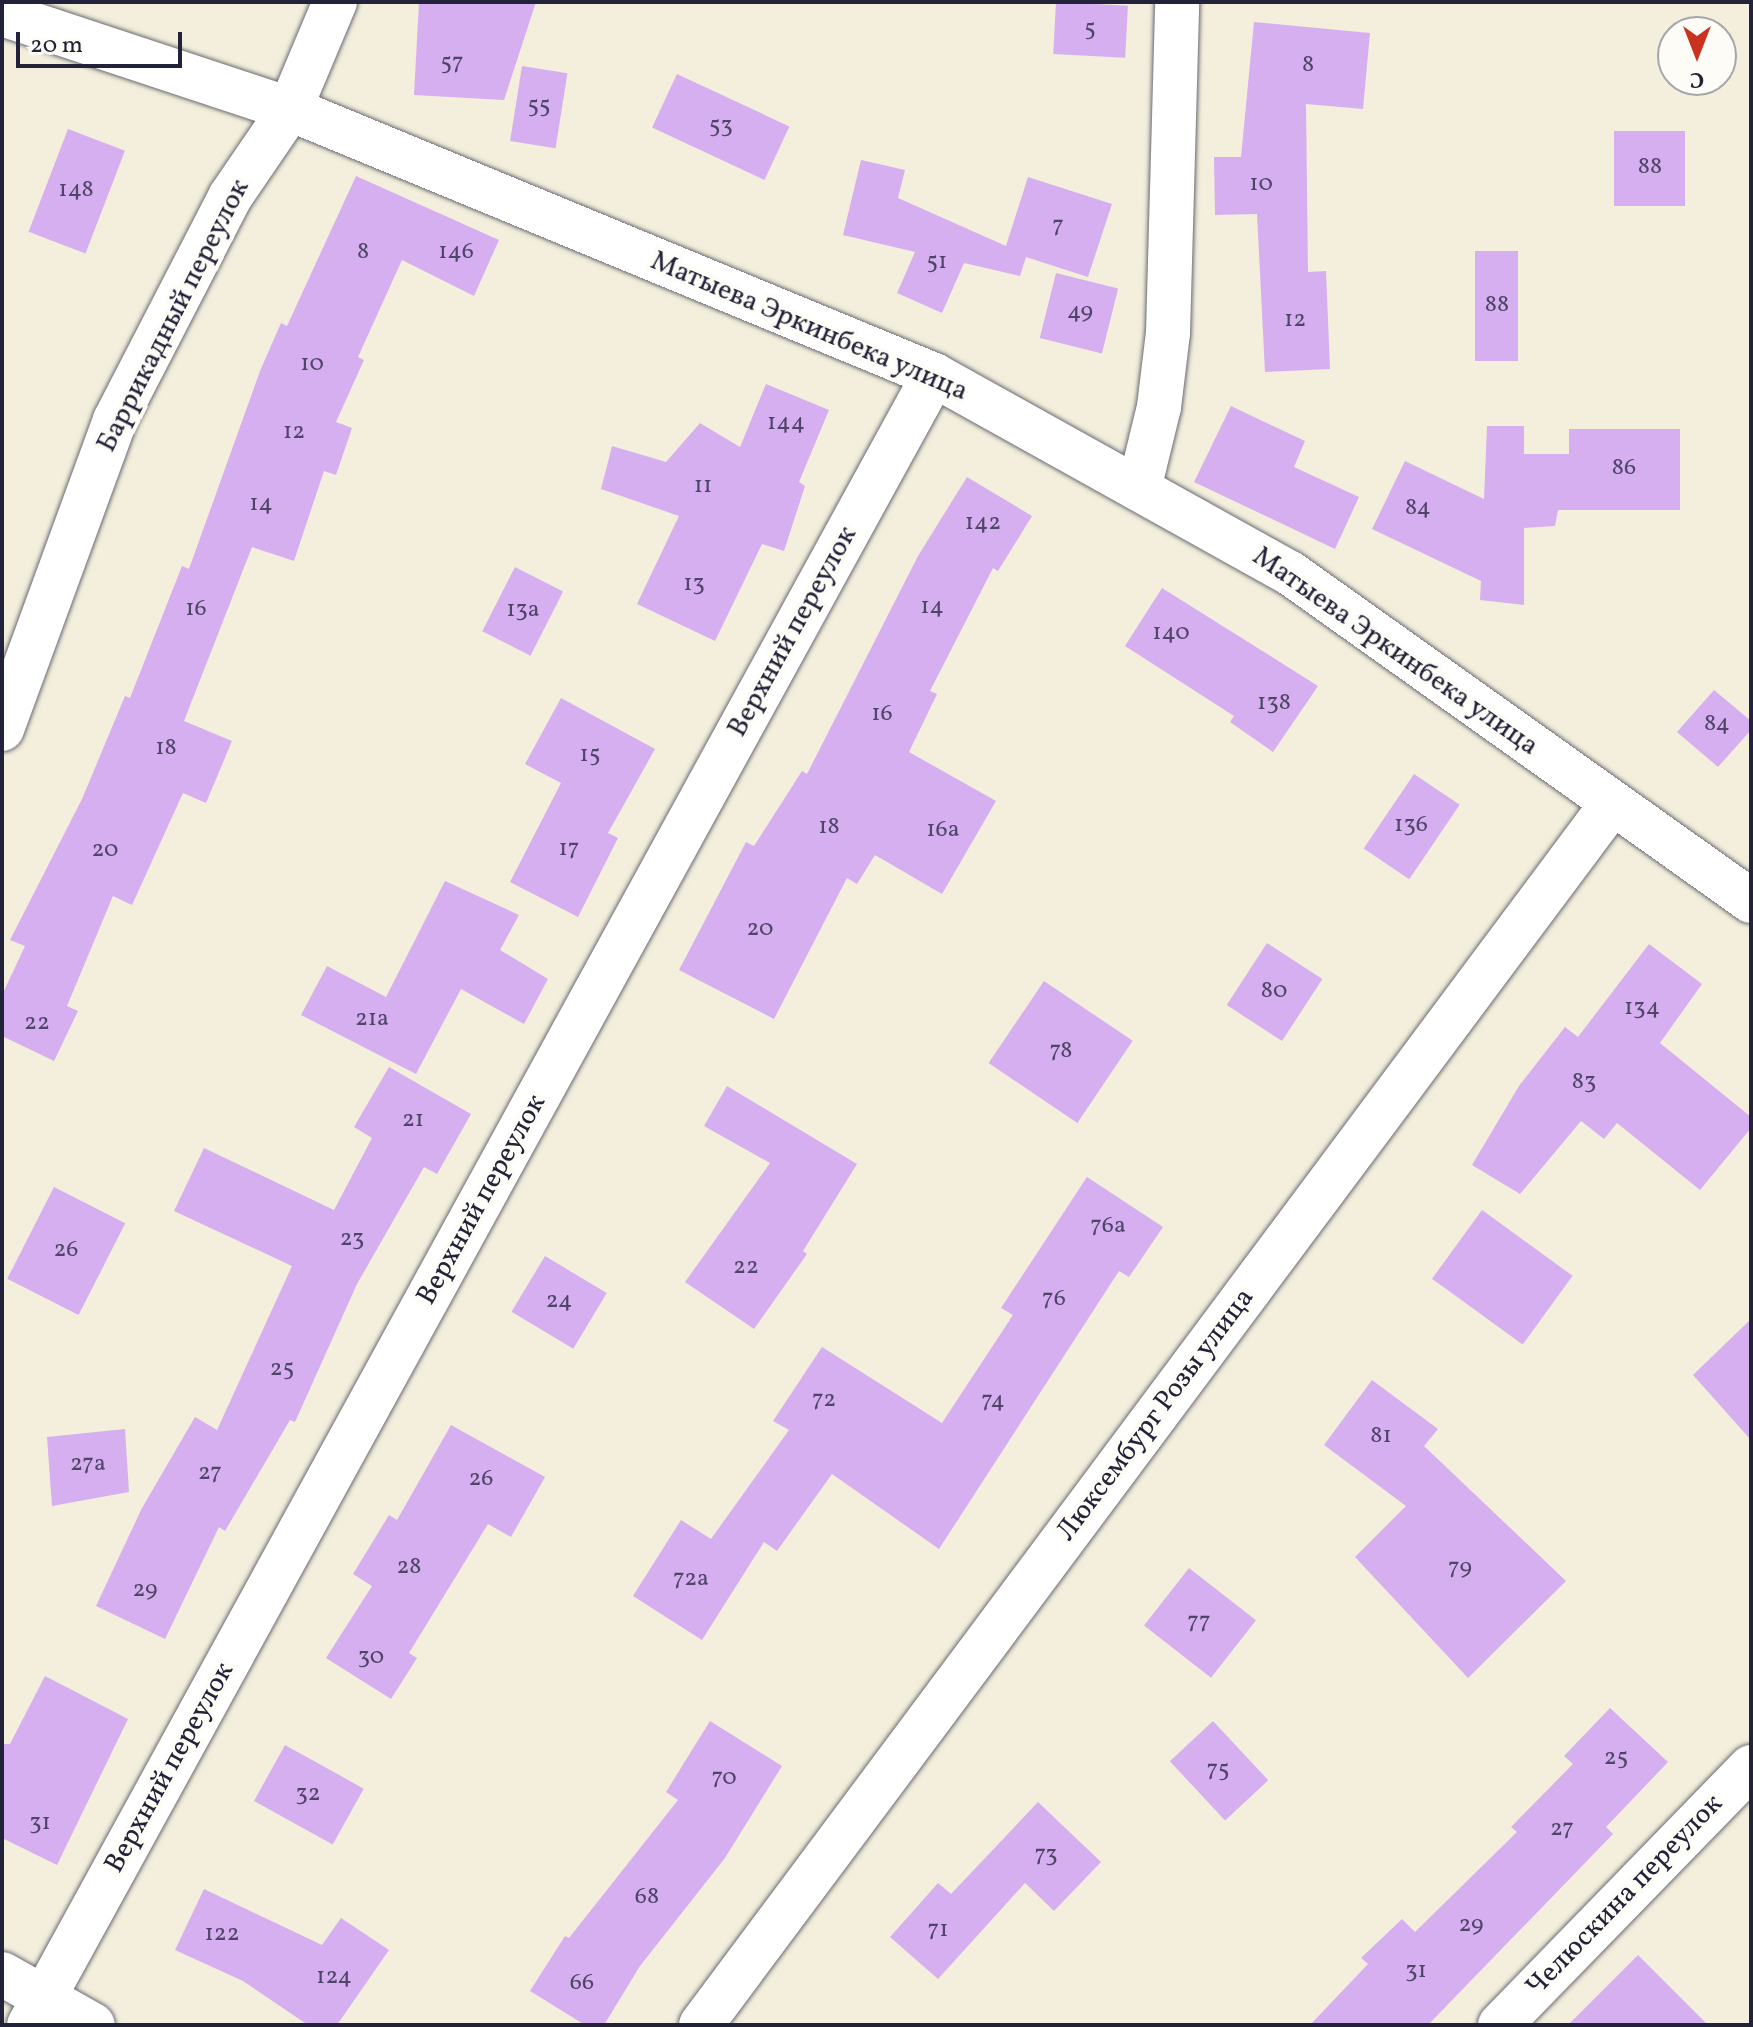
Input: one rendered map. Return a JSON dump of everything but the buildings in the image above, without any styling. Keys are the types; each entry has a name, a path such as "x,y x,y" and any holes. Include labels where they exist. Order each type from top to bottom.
{"street":[{"name":"Баррикадный переулок","path":"2,729 115,420 230,197 290,109 335,2"},
{"path":"1139,489 1159,407 1168,333 1177,2"},
{"name":"Матыева Эркинбека улица","path":"2,14 290,109 934,375 1290,573 1611,805 1751,901"},
{"name":"Верхний переулок","path":"37,2010 934,375"},
{"name":"Люксембург Розы улица","path":"701,2025 1611,805"},
{"name":"Челюскина переулок","path":"1500,2025 1751,1767"},
{"path":"2,1974 37,2010 93,2025"}]}
